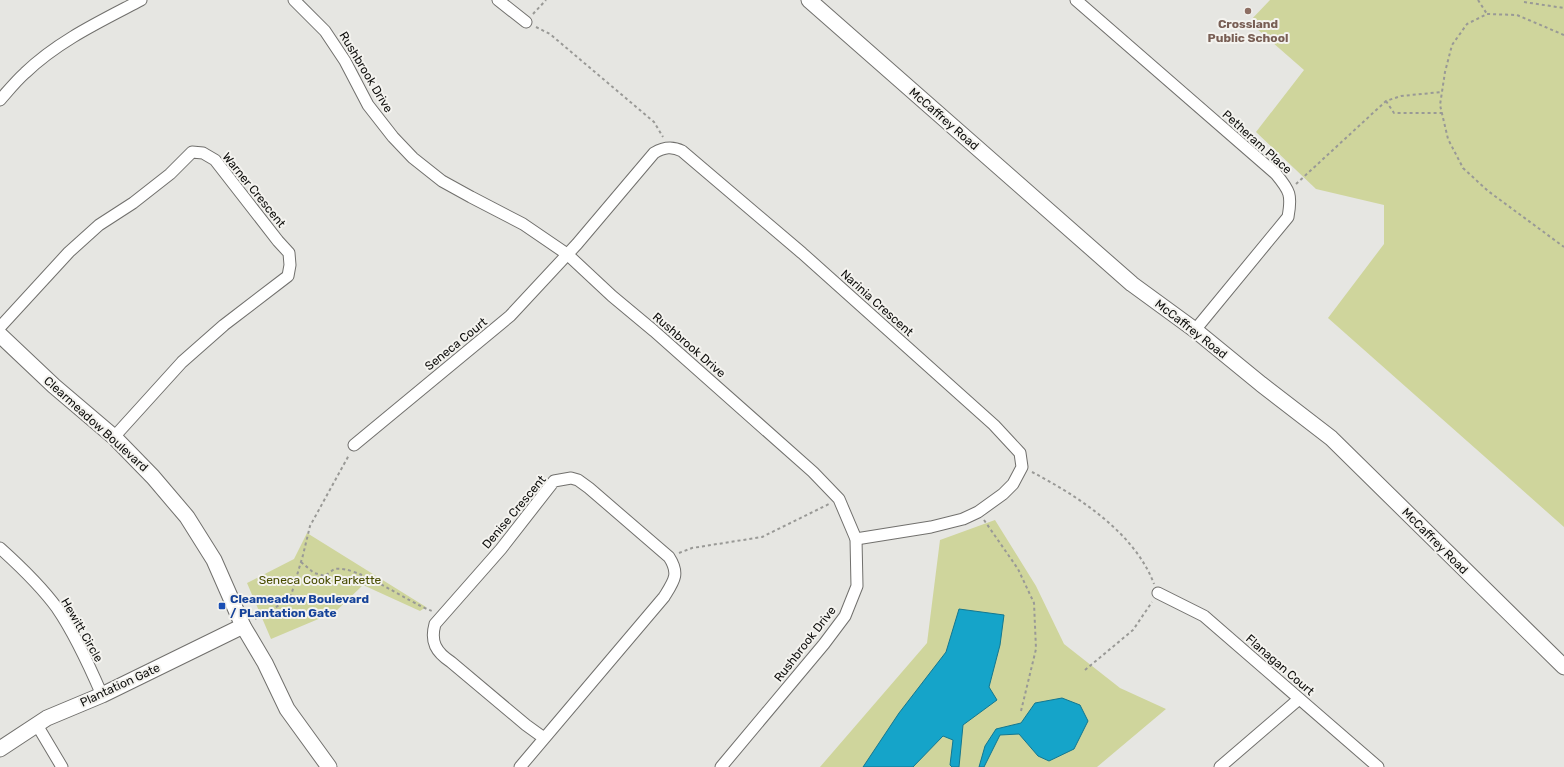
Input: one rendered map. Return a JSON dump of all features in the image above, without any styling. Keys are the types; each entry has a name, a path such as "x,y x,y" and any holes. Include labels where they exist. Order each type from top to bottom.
{"street":[{"path":"0,100 25,72 55,49 86,29 141,0"},
{"name":"Rushbrook Drive","path":"294,0 325,31 345,61 368,105 393,138 413,158 442,181 523,224 567,254 612,296 654,331 813,472 839,499 856,539 857,586 845,616 824,644 721,767"},
{"path":"498,0 526,22"},
{"name":"McCaffrey Road","path":"809,0 1132,284 1195,330 1261,384 1331,438 1564,667"},
{"name":"Petheram Place","path":"1076,0 1276,174 1288,188 1290,203 1288,216 1195,330"},
{"path":"567,254 649,158 654,153 664,148 670,148"},
{"name":"Narinia Crescent","path":"670,148 676,148 682,151 802,252 994,425 1020,453 1022,466"},
{"name":"Warner Crescent","path":"0,327 69,252 99,225 133,203 170,174 192,152 203,153 215,160 289,253 290,265 288,276 224,325 182,362 114,437"},
{"name":"Seneca Court","path":"354,445 510,316 567,254"},
{"name":"Clearmeadow Boulevard","path":"0,335 54,386 114,437 153,476 187,517 214,560 249,622 265,663 287,709 329,767"},
{"path":"856,539 931,527 963,519 978,512 1013,484 1022,466"},
{"name":"Denise Crescent","path":"544,738 441,655 434,643 433,634 435,624 501,549 547,490 554,482 561,479 571,478 578,480 669,557"},
{"name":"Hewitt Circle","path":"0,548 25,571 57,608 82,651 102,694"},
{"path":"520,767 664,597 676,572 675,566 669,557"},
{"name":"Flanagan Court","path":"1158,593 1204,616 1378,767"},
{"name":"Plantation Gate","path":"0,749 60,712 102,694 249,622"},
{"path":"1220,767 1299,699"},
{"path":"37,725 62,767"}],"path":[{"path":"546,0 526,22 550,34 654,122 670,148"},
{"path":"1478,0 1486,14"},
{"path":"1524,2 1564,8"},
{"path":"1564,36 1517,15 1486,14 1467,24 1452,45 1445,72 1440,106 1448,140 1463,168 1488,191 1564,246"},
{"path":"1288,191 1386,101 1401,96 1442,92"},
{"path":"1386,101 1394,113 1442,113"},
{"path":"249,622 290,599 310,526 354,445"},
{"path":"1022,466 1047,480 1092,510 1124,538 1149,570 1158,593 1133,630 1085,670"},
{"path":"669,557 692,548 762,536 839,499"},
{"path":"978,512 1018,569 1034,603 1036,649 1021,711"},
{"path":"301,561 314,573 325,576 335,569 348,570 365,576 420,607 443,615"}],"green space":[{"path":"1270,0 1564,0 1564,527 1328,318 1384,244 1384,205 1316,189 1256,132 1304,70 1249,22"},
{"path":"995,520 1036,586 1064,644 1120,688 1166,709 1097,767 820,767 927,643 940,540"},
{"name":"Seneca Cook Parkette","path":"307,533 426,607 420,611 363,585 335,612 271,639 247,583 294,559"}],"water":[{"path":"959,609 1004,615 1000,645 989,687 997,700 963,725 959,767 952,767 950,765 953,740 943,736 913,767 863,767 899,713 946,652"},
{"path":"1062,698 1080,705 1088,721 1074,749 1049,761 1038,756 1019,734 1000,735 984,767 979,767 985,746 996,729 1021,723 1035,703"}],"place":[{"name":"Crossland Public School","path":"1248,11"},
{"name":"Cleameadow Boulevard / PLantation Gate","path":"222,606"}]}
